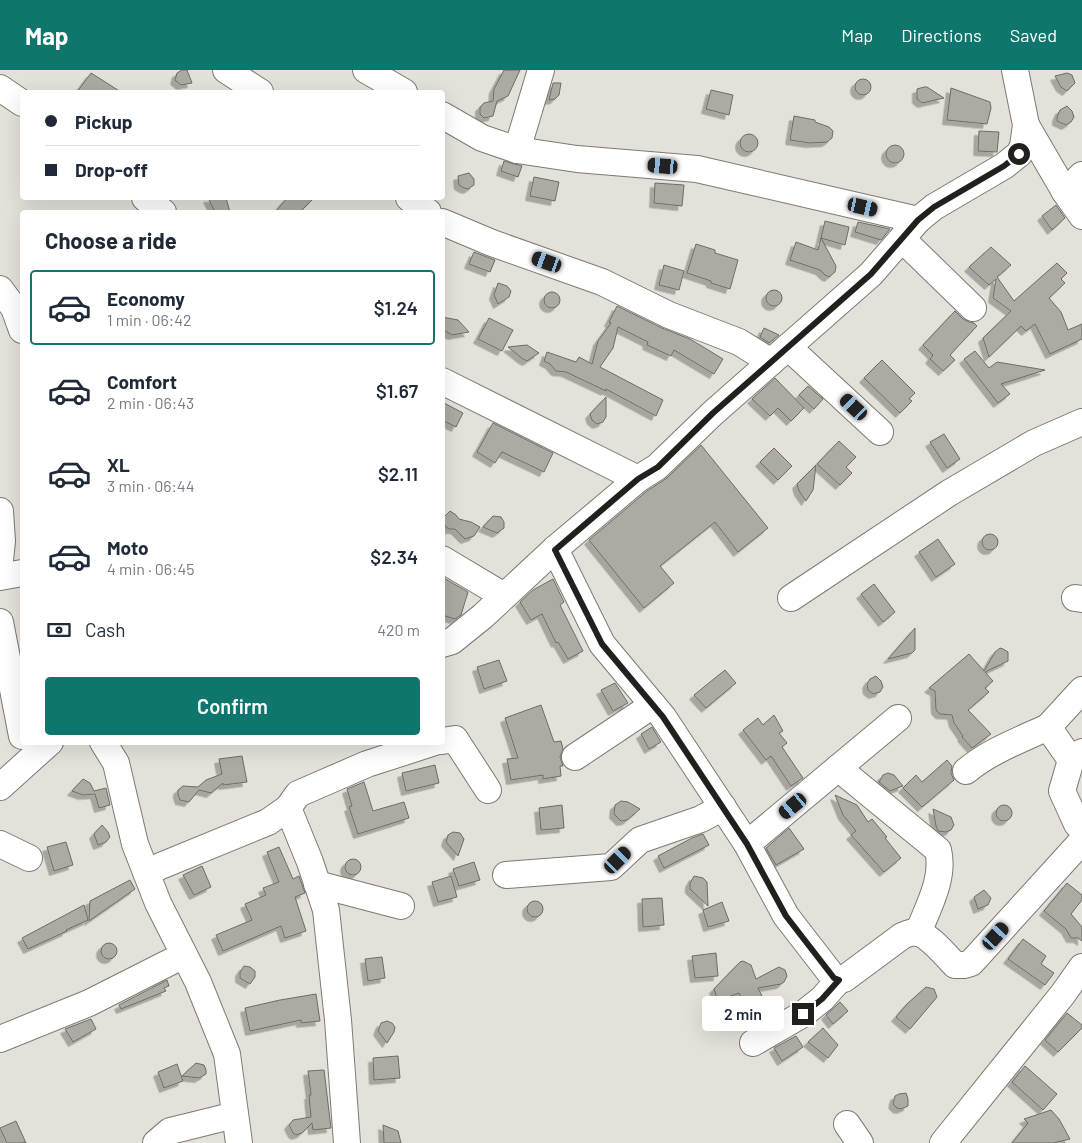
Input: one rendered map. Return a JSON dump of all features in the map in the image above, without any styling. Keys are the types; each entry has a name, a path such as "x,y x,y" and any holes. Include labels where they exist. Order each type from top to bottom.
{"street":[{"path":"226,70 257,90"},
{"path":"366,70 401,90"},
{"path":"517,150 541,70"},
{"path":"445,643 452,641 638,479 658,467 713,413 871,274 910,230 934,207 1004,166 1019,154 1023,146 1026,125 1014,70"},
{"path":"0,88 20,102"},
{"path":"445,117 482,138 517,150 577,159 697,169 910,230 974,308"},
{"path":"1026,125 1074,184 1082,216"},
{"path":"148,200 160,210"},
{"path":"412,200 425,210"},
{"path":"445,223 492,243 602,282 669,315 739,342 780,354 880,432"},
{"path":"445,382 638,479"},
{"path":"791,598 949,493 1034,443 1082,422"},
{"path":"0,511 2,541 0,560"},
{"path":"555,550 602,644 663,717 747,844 786,916 834,978 839,980"},
{"path":"445,561 504,596"},
{"path":"0,577 20,573"},
{"path":"0,622 20,726"},
{"path":"966,771 978,761 1048,727 1082,690"},
{"path":"575,757 653,705"},
{"path":"747,844 898,718"},
{"path":"1048,727 1077,756 1062,791 1077,824 1082,829"},
{"path":"445,740 454,739 488,790"},
{"path":"104,745 116,763 135,844 158,903 198,982 227,1054 239,1143"},
{"path":"146,872 268,822 288,808 298,794 367,764 426,745"},
{"path":"0,787 41,747"},
{"path":"838,768 938,850 941,862 940,874 918,933"},
{"path":"506,875 611,867 640,840 701,819 723,807"},
{"path":"288,808 326,910 338,1020 347,1143"},
{"path":"753,1043 803,1014 822,999 839,980 844,979 902,936 911,932 918,933 927,938 955,965 971,963 1082,841"},
{"path":"0,844 29,858"},
{"path":"317,884 401,906"},
{"path":"0,1039 90,1003 184,955"},
{"path":"943,1143 1063,994 1082,966"},
{"path":"156,1143 170,1131 235,1116"}],"building":[{"path":"187,70 192,83 181,85 175,80 177,73"},
{"path":"504,70 520,70 508,96 497,101 493,116 484,118 480,114 480,107 484,103 493,101 494,89"},
{"path":"91,73 118,90 78,90"},
{"path":"1067,73 1072,75 1075,83 1067,91 1061,87 1055,76"},
{"path":"863,79 869,81 871,87 869,93 863,95 857,93 855,87 857,81"},
{"path":"553,83 561,83 559,95 555,99 549,100"},
{"path":"924,87 944,98 922,103 917,99 917,89"},
{"path":"951,88 990,102 991,108 987,124 947,120"},
{"path":"711,90 733,95 729,115 706,109"},
{"path":"1067,106 1072,111 1074,117 1066,125 1057,121 1057,117 1060,110"},
{"path":"794,116 815,120 815,122 829,127 833,131 832,138 827,142 810,143 790,140"},
{"path":"979,131 999,132 997,152 978,151"},
{"path":"749,134 755,137 758,143 755,149 749,152 743,149 740,143 743,137"},
{"path":"895,145 901,148 904,154 901,160 895,163 889,160 886,154 889,148"},
{"path":"504,161 522,166 518,177 501,171"},
{"path":"469,173 474,179 474,185 468,189 459,185 458,176"},
{"path":"534,177 559,182 555,201 530,196"},
{"path":"655,183 684,185 682,206 654,203"},
{"path":"209,200 227,200 229,210 214,210"},
{"path":"285,200 312,200 302,210 277,210"},
{"path":"1056,205 1065,218 1052,230 1042,216"},
{"path":"825,221 849,227 845,245 821,238"},
{"path":"858,222 890,229 881,240 855,232"},
{"path":"821,238 836,266 835,272 829,277 820,270 790,260 796,242 818,250"},
{"path":"696,244 715,250 715,253 738,260 730,289 687,273"},
{"path":"991,247 1011,265 997,277 1014,301 1057,263 1067,273 1061,279 1065,283 1049,298 1061,312 1068,330 1082,324 1082,339 1050,354 1035,324 1026,331 1021,326 989,357 983,338 1011,311 993,298 996,279 989,285 969,267"},
{"path":"474,252 495,260 490,272 469,264"},
{"path":"664,265 684,271 679,290 659,285"},
{"path":"498,283 507,286 511,291 509,297 498,304 494,295"},
{"path":"771,290 777,290 782,295 780,304 771,306 766,301 766,295"},
{"path":"552,292 558,294 560,300 558,306 552,308 546,306 544,300 546,294"},
{"path":"617,306 662,328 690,339 723,359 714,374 674,350 671,356 647,345 648,342 618,327 613,348 600,367 663,400 656,416 606,389 606,391 566,372 556,371 550,364 544,361 547,352 576,362 579,357 592,364 598,341 611,323 609,322"},
{"path":"955,311 963,319 977,326 950,355 955,360 943,371 930,359 933,355 923,345"},
{"path":"445,318 458,320 469,332 452,335 445,331"},
{"path":"489,318 513,330 502,351 478,339"},
{"path":"764,328 779,335 769,343 760,337"},
{"path":"527,345 539,353 527,361 508,347"},
{"path":"975,351 989,368 997,362 1045,370 1001,384 1010,394 998,403 964,359"},
{"path":"882,360 915,393 909,399 912,401 900,413 864,378"},
{"path":"775,378 804,408 791,421 778,408 770,416 752,399"},
{"path":"808,386 823,399 814,409 799,395"},
{"path":"606,397 606,417 603,422 597,424 592,420 590,414"},
{"path":"445,404 463,413 456,427 445,422"},
{"path":"493,423 553,453 544,472 502,452 495,463 477,452"},
{"path":"944,434 960,459 947,468 930,442"},
{"path":"839,441 856,457 846,467 852,473 840,485 817,464"},
{"path":"701,445 768,528 738,552 715,522 660,566 674,583 644,608 589,540 647,491 667,478"},
{"path":"774,448 792,466 778,480 760,462"},
{"path":"816,465 813,490 806,501 799,491 797,484"},
{"path":"450,511 459,519 480,527 474,536 465,539 455,529 449,529 445,526 445,516"},
{"path":"493,516 501,517 504,522 504,528 497,533 483,527"},
{"path":"990,534 998,542 990,550 982,542"},
{"path":"938,539 955,564 936,577 919,552"},
{"path":"445,579 468,592 461,615 455,619 445,616"},
{"path":"553,579 564,602 560,605 583,651 568,659 558,642 556,643 542,614 531,620 520,602 533,590"},
{"path":"874,584 895,612 883,622 861,594"},
{"path":"915,628 915,650 912,653 888,659"},
{"path":"1000,648 1008,652 1008,661 985,672 993,681 985,688 989,692 968,710 991,734 972,748 962,737 952,715 940,714 936,710 935,691 929,688 969,654 984,671 995,652"},
{"path":"499,660 507,681 484,689 477,667"},
{"path":"725,670 736,683 706,708 694,695"},
{"path":"876,676 881,681 883,687 880,692 873,694 868,690 867,684 870,679"},
{"path":"615,683 628,703 613,711 601,690"},
{"path":"541,705 554,742 561,741 563,749 560,757 563,766 560,766 561,776 543,779 543,775 511,780 507,759 518,758 505,718"},
{"path":"774,715 783,731 779,733 787,743 782,747 803,778 791,786 771,756 766,760 743,730 758,718 763,725"},
{"path":"652,727 661,742 649,749 641,734"},
{"path":"242,756 247,782 223,785 223,783 211,793 199,790 189,802 180,800 178,790 183,786 198,787 206,780 222,774 219,759"},
{"path":"947,760 952,766 951,773 954,780 922,807 903,788 916,775 922,782"},
{"path":"435,765 439,783 406,791 402,773"},
{"path":"888,773 894,775 903,786 890,791 879,782 883,775"},
{"path":"83,779 90,783 94,791 106,788 110,805 99,808 95,794 83,795 72,791"},
{"path":"364,782 373,811 404,802 409,818 358,834 349,807 352,806 347,789"},
{"path":"835,795 857,805 868,822 872,819 901,858 884,872 851,835 856,831 843,815"},
{"path":"621,801 628,802 640,809 627,820 621,821 614,814 615,805"},
{"path":"562,805 564,828 541,830 539,808"},
{"path":"1004,805 1012,813 1004,821 996,813"},
{"path":"933,809 951,817 954,825 951,830 946,832 938,831"},
{"path":"102,825 110,837 106,842 98,845 94,834"},
{"path":"789,828 804,849 776,865 766,848"},
{"path":"453,832 460,833 464,839 458,856 446,842 448,835"},
{"path":"703,834 709,845 664,868 658,856"},
{"path":"66,842 73,865 54,871 47,847"},
{"path":"279,847 293,879 299,876 305,893 295,897 306,931 285,938 281,926 223,951 216,935 252,920 245,904 266,895 263,888 279,882 267,852"},
{"path":"353,859 359,861 361,867 359,873 353,875 347,873 345,867 347,861"},
{"path":"474,862 480,880 459,886 453,869"},
{"path":"202,866 211,887 194,895 183,875"},
{"path":"451,876 457,897 438,902 432,882"},
{"path":"694,876 703,878 707,882 708,906 690,889 690,883"},
{"path":"130,880 135,889 89,921 90,901"},
{"path":"1067,883 1082,895 1082,900 1071,914 1082,927 1082,941 1078,938 1071,938 1066,929 1044,911"},
{"path":"984,890 991,898 988,905 978,909 974,897"},
{"path":"662,898 664,925 643,927 642,899"},
{"path":"535,901 541,903 543,909 541,915 535,917 529,915 527,909 529,903"},
{"path":"722,902 729,921 708,927 703,910"},
{"path":"84,905 88,920 28,949 22,938"},
{"path":"1023,939 1046,956 1041,964 1054,973 1045,985 1008,959"},
{"path":"109,943 115,945 117,951 115,957 109,959 103,957 101,951 103,945"},
{"path":"716,953 718,976 695,978 692,956"},
{"path":"382,957 385,978 368,981 365,959"},
{"path":"743,961 751,965 756,979 779,967 785,970 787,976 781,984 758,988 765,1002 749,1011 739,993 718,1001 714,989"},
{"path":"244,966 250,967 255,971 255,977 250,984 240,978 240,972"},
{"path":"167,980 169,986 164,988 166,991 121,1009 119,1005"},
{"path":"926,987 934,989 937,997 910,1029 896,1017"},
{"path":"316,994 320,1021 301,1023 301,1020 250,1031 245,1008"},
{"path":"840,1002 848,1011 833,1024 826,1015"},
{"path":"1067,1013 1082,1025 1082,1028 1058,1052 1045,1040"},
{"path":"91,1019 96,1029 73,1042 65,1029"},
{"path":"387,1021 395,1027 387,1043 378,1031 381,1023"},
{"path":"823,1028 838,1045 828,1058 808,1042"},
{"path":"796,1036 803,1047 782,1061 774,1048"},
{"path":"398,1056 400,1078 374,1080 373,1058"},
{"path":"196,1063 204,1065 206,1074 199,1078 182,1076"},
{"path":"177,1064 183,1081 164,1088 158,1072"},
{"path":"1025,1066 1057,1094 1043,1110 1012,1082"},
{"path":"324,1070 331,1128 313,1130 312,1123 302,1133 296,1135 289,1125 293,1120 311,1117 308,1071"},
{"path":"906,1093 908,1106 901,1109 897,1108 893,1104 895,1096"},
{"path":"1051,1110 1059,1119 1070,1139 1053,1143 1012,1143 1028,1123 1024,1119"},
{"path":"16,1121 26,1143 7,1143 0,1128"},
{"path":"383,1125 398,1131 401,1143 384,1143"}],"route":[{"path":"803,1014 822,999 839,980 834,978 786,916 747,844 663,717 602,644 555,550 638,479 658,467 713,413 871,274 918,220 934,207 1004,166 1019,154"}]}
